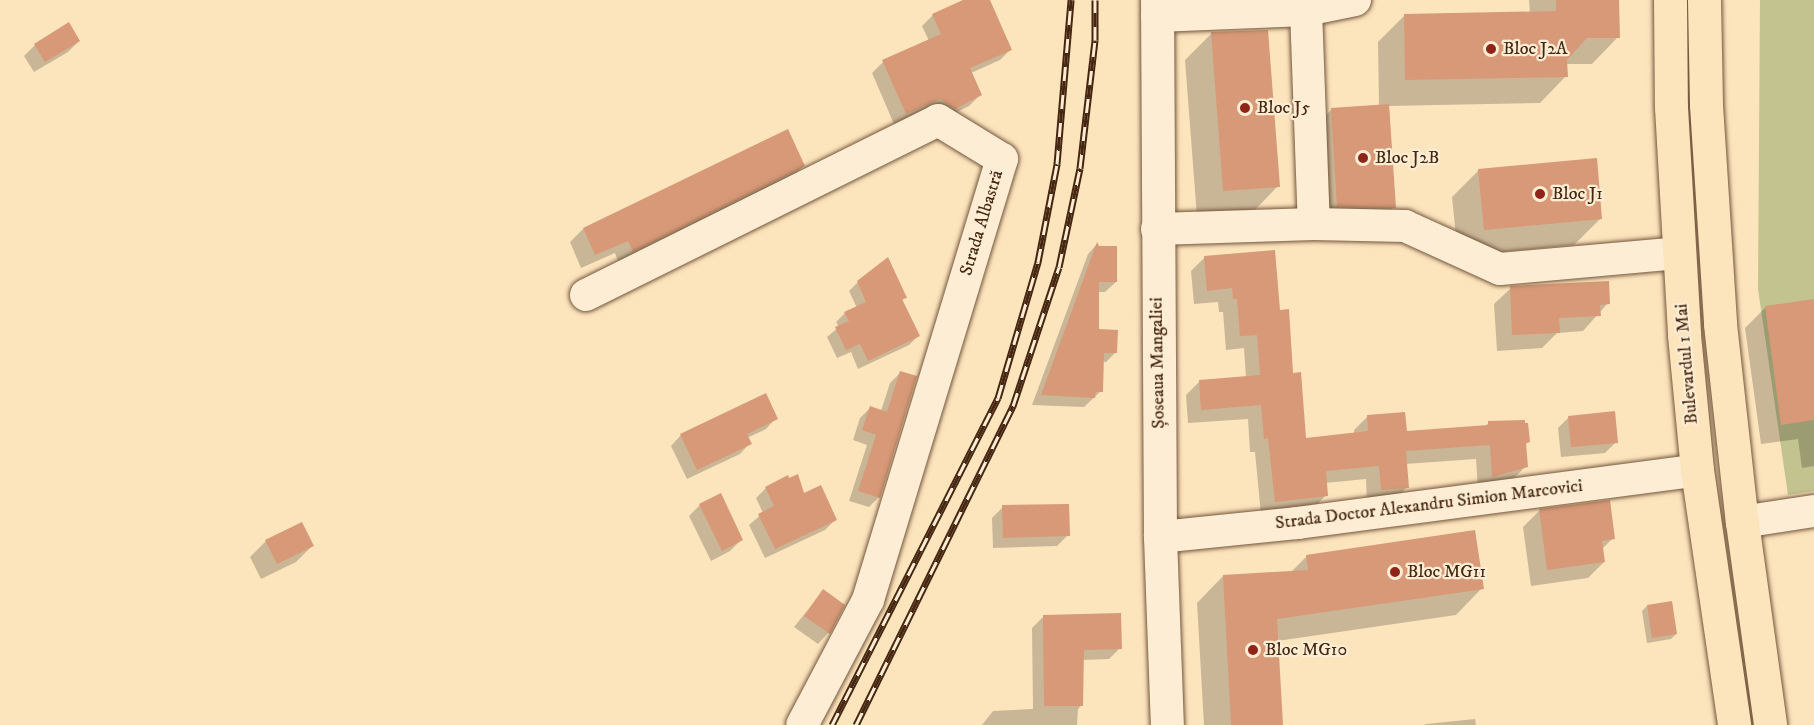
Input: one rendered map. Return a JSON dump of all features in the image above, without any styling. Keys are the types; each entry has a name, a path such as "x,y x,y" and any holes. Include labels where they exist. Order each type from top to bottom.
{"main road":[{"name":"Bulevardul 1 Mai","path":"1670,0 1671,107 1678,253 1697,470 1734,725"},
{"name":"Bulevardul 1 Mai","path":"1704,0 1706,105 1719,324 1742,522 1770,725"}],"street":[{"path":"1157,8 1306,10 1325,4 1355,0"},
{"name":"Șoseaua Mangaliei","path":"1157,8 1160,537 1167,725"},
{"path":"1306,10 1314,224"},
{"name":"Strada Albastră","path":"586,295 938,120 1002,159 868,600 802,725"},
{"path":"1157,229 1314,224 1404,226 1500,269 1678,253"},
{"name":"Strada Doctor Alexandru Simion Marcovici","path":"1160,537 1297,523 1697,470"},
{"path":"1742,522 1814,511"}],"green space":[{"path":"1760,0 1814,0 1814,491 1788,495 1758,289"}],"building":[{"path":"963,0 990,0 1012,50 970,68 982,95 955,109 940,99 906,114 882,60 941,34 932,14"},
{"name":"Bloc J2A","path":"1556,0 1619,0 1620,38 1587,38 1567,60 1568,77 1405,80 1404,14 1556,11"},
{"path":"69,22 80,41 45,62 34,44"},
{"name":"Bloc J5","path":"1268,30 1280,187 1223,191 1211,32"},
{"name":"Bloc J2B","path":"1389,104 1396,208 1337,207 1331,108"},
{"path":"788,129 805,166 633,252 628,241 595,255 583,228"},
{"name":"Bloc J1","path":"1597,158 1602,219 1484,230 1478,169"},
{"path":"1097,242 1099,246 1117,246 1117,282 1099,282 1099,329 1118,330 1117,353 1104,353 1103,392 1096,392 1095,398 1041,395"},
{"path":"1275,250 1280,310 1289,309 1293,373 1301,372 1306,438 1368,431 1367,415 1405,412 1407,431 1488,425 1488,421 1525,420 1525,423 1528,423 1530,442 1526,443 1528,467 1492,477 1490,445 1406,451 1409,488 1381,490 1379,466 1326,471 1328,496 1275,502 1268,438 1264,439 1261,405 1201,410 1199,380 1260,375 1257,335 1240,336 1237,299 1233,299 1232,288 1207,291 1204,256"},
{"path":"888,257 907,298 902,299 920,336 868,361 860,344 846,350 835,327 849,321 844,312 866,302 857,281"},
{"path":"1609,281 1610,304 1600,305 1601,316 1559,318 1560,333 1512,335 1510,286"},
{"path":"1814,299 1814,420 1781,425 1765,306"},
{"path":"900,371 917,376 880,498 858,491 876,435 862,430 870,406 887,412"},
{"path":"766,393 778,419 747,434 752,444 697,470 680,434"},
{"path":"1615,411 1618,443 1571,447 1568,416"},
{"path":"798,474 804,493 821,485 837,520 775,549 758,514 774,506 765,487 788,475 789,478"},
{"path":"721,493 743,540 722,551 699,504"},
{"path":"1610,500 1615,539 1602,541 1605,562 1547,570 1539,509"},
{"path":"1069,504 1070,536 1003,538 1002,505"},
{"path":"302,522 314,546 277,564 265,540"},
{"path":"1475,530 1484,589 1277,619 1283,725 1231,725 1223,575 1308,570 1306,555"},
{"path":"823,589 845,605 830,634 804,616"},
{"path":"1672,601 1677,634 1652,638 1647,605"},
{"path":"1121,613 1122,649 1084,650 1083,706 1044,706 1043,615"}],"railway":[{"path":"832,725 998,398 1038,262 1057,164 1071,0"},
{"path":"856,725 1013,406 1059,267 1080,168 1095,40 1095,0"}],"place":[{"name":"Bloc J2A","path":"1491,49"},
{"name":"Bloc J5","path":"1245,108"},
{"name":"Bloc J2B","path":"1363,158"},
{"name":"Bloc J1","path":"1540,194"},
{"name":"Bloc MG11","path":"1395,572"},
{"name":"Bloc MG10","path":"1253,650"}]}
